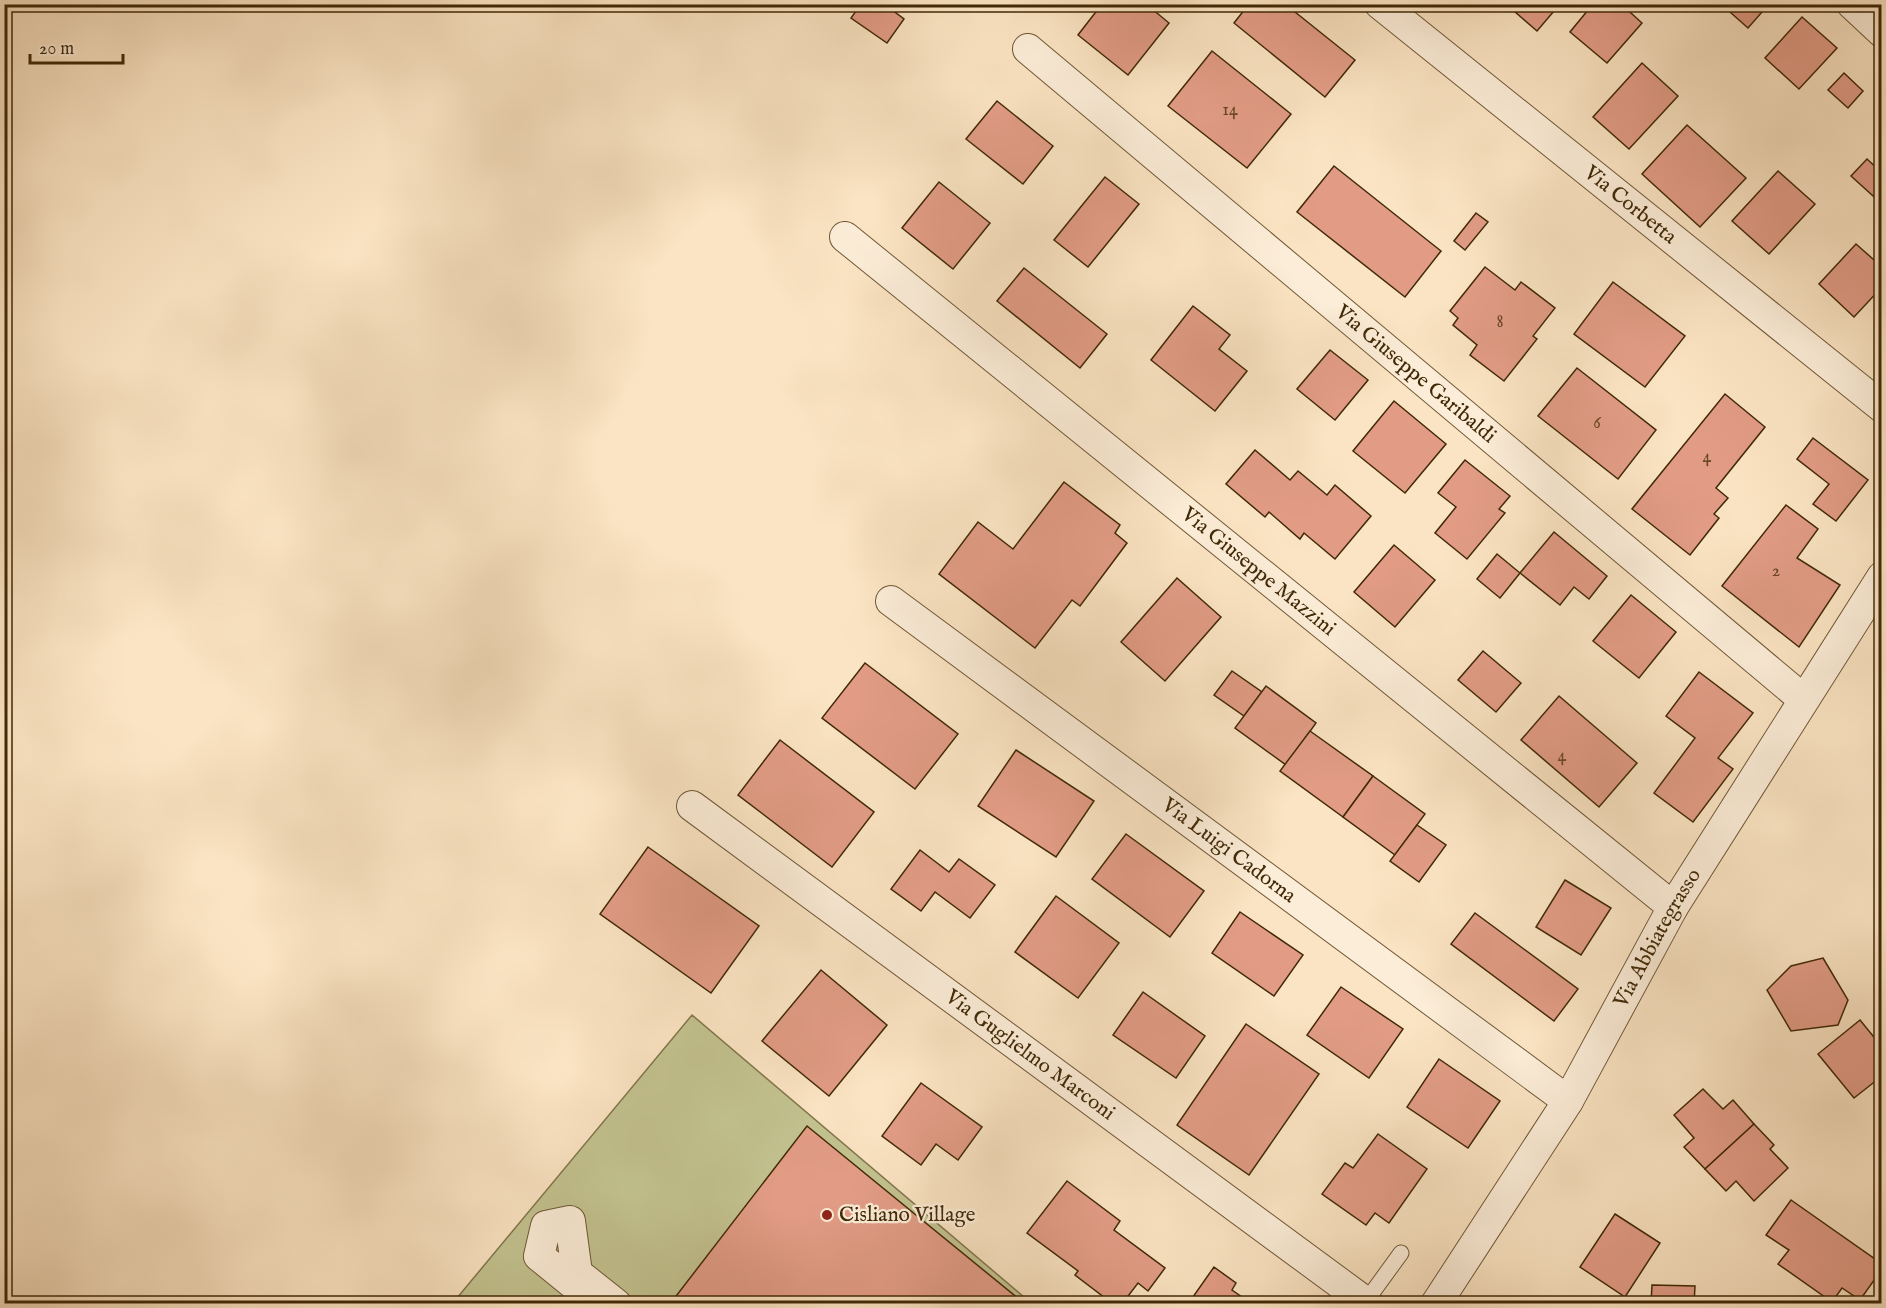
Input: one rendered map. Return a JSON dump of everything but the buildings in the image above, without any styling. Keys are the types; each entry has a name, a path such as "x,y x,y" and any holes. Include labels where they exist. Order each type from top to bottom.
{"street":[{"name":"Via Corbetta","path":"1380,4 1881,407"},
{"path":"1852,4 1881,32"},
{"name":"Via Giuseppe Garibaldi","path":"1028,49 1803,699"},
{"name":"Via Giuseppe Mazzini","path":"845,237 1673,907"},
{"name":"Via Abbiategrasso","path":"1436,1304 1568,1101 1673,907 1881,577"},
{"name":"Via Luigi Cadorna","path":"891,601 1568,1101"},
{"name":"Via Guglielmo Marconi","path":"692,806 1366,1303"},
{"path":"598,1304 538,1256 546,1226 570,1221 577,1273 616,1304"}],"lane":[{"path":"1366,1303 1401,1253"}],"green space":[{"path":"692,1015 1031,1303 452,1304"}],"place":[{"name":"Cisliano Village","path":"827,1215"}]}
